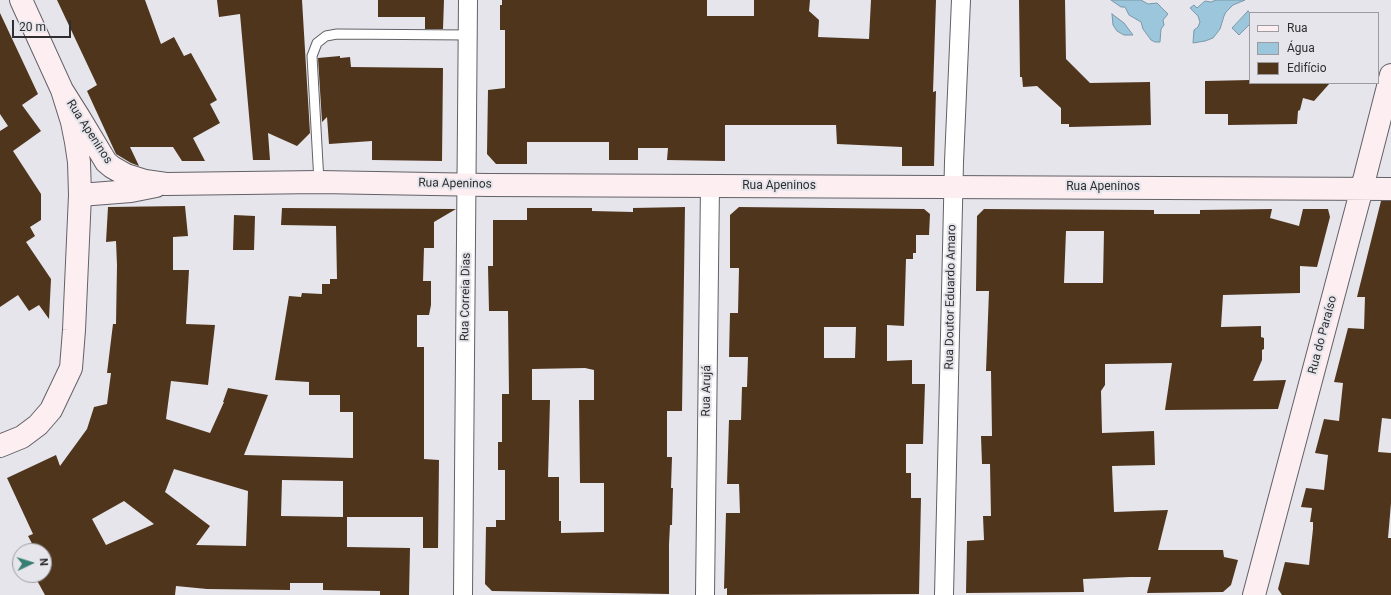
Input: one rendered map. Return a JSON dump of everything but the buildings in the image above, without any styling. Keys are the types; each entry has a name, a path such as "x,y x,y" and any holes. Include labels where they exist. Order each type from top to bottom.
{"street":[{"path":"0,446 22,437 38,425 51,410 71,368 80,195 79,162 72,122 62,90 21,0"},
{"name":"Rua Correia Dias","path":"463,595 468,0"},
{"name":"Rua Doutor Eduardo Amaro","path":"944,595 954,186 961,0"},
{"name":"Rua do Paraíso","path":"1254,595 1391,75"},
{"name":"Rua Apeninos","path":"62,90 106,162 112,168 126,175 144,181 166,184 319,182 466,185 1391,189"},
{"name":"Rua Apeninos","path":"80,195 147,189 166,184"},
{"name":"Rua Arujá","path":"704,595 710,186"}],"lane":[{"path":"319,182 312,56 317,43 326,36 337,34 468,35"}],"water":[{"path":"1111,0 1141,0 1148,4 1157,3 1168,14 1163,20 1164,25 1161,29 1160,42 1151,40 1143,29 1141,22 1129,15 1125,7 1121,7"},
{"path":"1216,0 1245,0 1233,5 1226,12 1220,29 1213,38 1193,43 1194,30 1198,27 1200,22 1198,16 1190,8 1194,5 1197,8 1205,1 1211,2"},
{"path":"1248,11 1249,12 1249,25 1239,35 1232,28"},
{"path":"1112,14 1124,23 1133,35 1124,35 1117,31 1113,25"}]}
